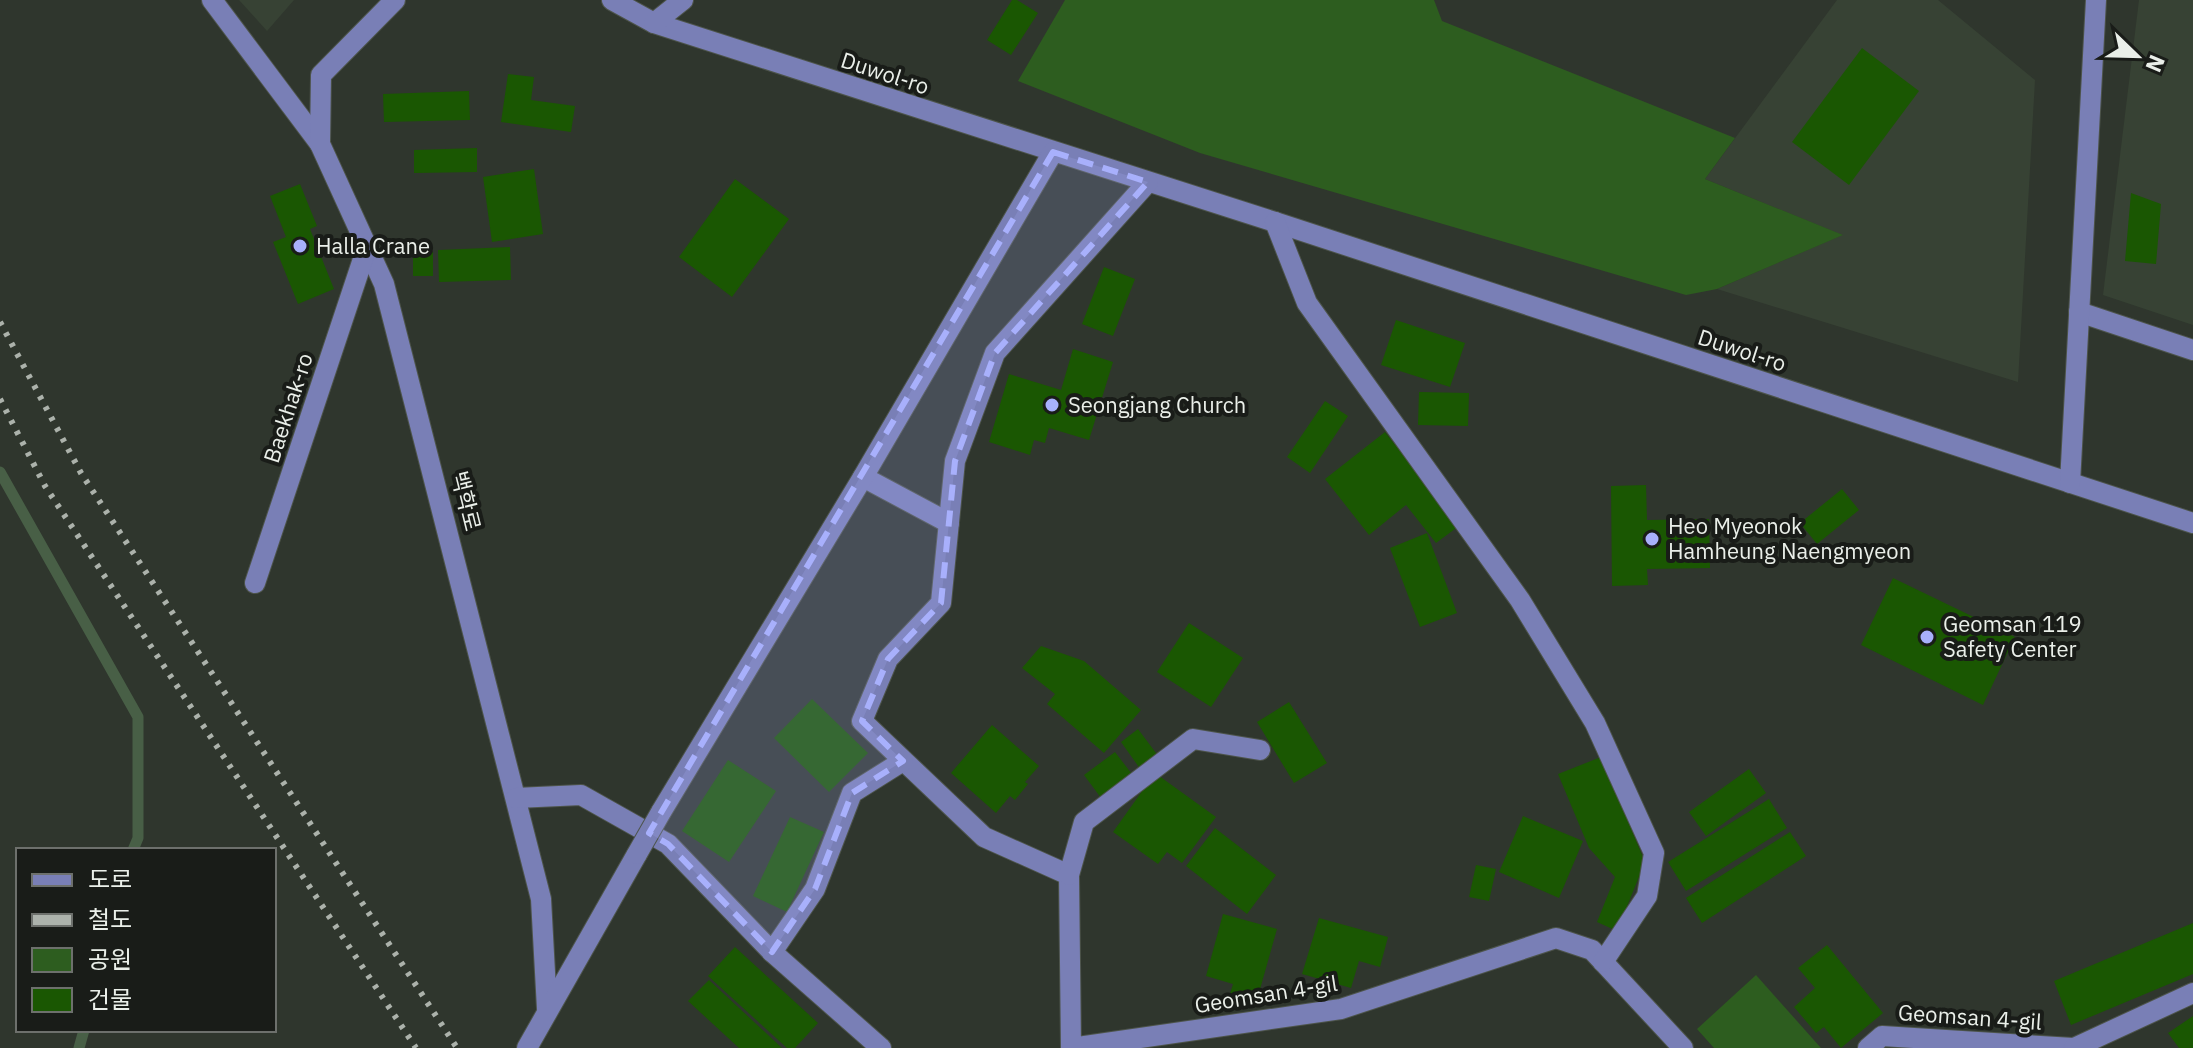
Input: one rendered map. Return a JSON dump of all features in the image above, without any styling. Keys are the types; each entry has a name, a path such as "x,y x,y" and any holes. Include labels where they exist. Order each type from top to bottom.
{"street":[{"path":"212,0 320,144"},
{"name":"백학로","path":"395,0 321,75 320,144 388,298 541,899 547,1009"},
{"name":"Duwol-ro","path":"612,0 654,23 1275,222 2193,523"},
{"path":"654,23 683,0"},
{"path":"2070,483 2096,0"},
{"path":"527,1048 661,812 863,477 1053,152"},
{"path":"1069,875 984,837 862,721 888,659 941,603 955,461 995,353 1148,182"},
{"path":"1275,222 1307,303 1520,600 1595,723 1654,853 1647,896 1603,962"},
{"name":"Baekhak-ro","path":"255,583 367,247"},
{"path":"2079,312 2193,350"},
{"path":"863,477 949,523"},
{"name":"Geomsan 4-gil","path":"1260,750 1193,739 1084,822 1069,875 1071,1048 1341,1009 1556,938 1592,950 1683,1048"},
{"path":"772,952 815,889 852,793 903,761"},
{"path":"516,798 581,795 668,844 772,952 881,1048"},
{"name":"Geomsan 4-gil","path":"1868,1048 1882,1036 2074,1048 2193,993"}],"highlighted area":[{"path":"1053,152 1148,182 995,353 955,461 941,603 888,659 862,721 903,761 852,793 815,889 772,952 668,844 649,833"}],"shaded area":[{"path":"239,0 294,0 267,31"},
{"path":"1837,0 1938,0 2035,80 2018,382 1717,289 1842,235 1705,179"},
{"path":"2139,0 2193,0 2193,325 2103,295"}],"green space":[{"path":"1065,0 1434,0 1442,21 1735,138 1705,179 1843,235 1717,289 1686,295 1200,153 1018,81"},
{"path":"1756,975 1821,1048 1714,1048 1697,1029"}],"building":[{"path":"1012,0 1038,13 1011,55 987,40"},
{"path":"1862,48 1919,91 1849,185 1792,142"},
{"path":"508,74 534,77 531,100 575,106 571,132 501,122"},
{"path":"469,91 470,120 384,122 383,94"},
{"path":"477,148 477,172 414,173 414,150"},
{"path":"534,169 543,234 492,242 483,177"},
{"path":"735,179 789,219 732,297 679,257"},
{"path":"300,184 317,226 310,229 334,289 298,304 273,242 286,237 270,196"},
{"path":"2131,193 2161,204 2156,264 2125,261"},
{"path":"510,247 511,280 439,282 438,250"},
{"path":"413,252 433,252 433,276 413,276"},
{"path":"1104,267 1135,279 1113,336 1082,324"},
{"path":"1396,320 1465,343 1450,387 1381,365"},
{"path":"1073,349 1113,362 1089,440 1049,428 1045,443 1034,440 1030,455 989,442 1009,374 1061,390"},
{"path":"1419,392 1469,393 1468,426 1418,425"},
{"path":"1325,401 1348,416 1310,473 1287,457"},
{"path":"1385,432 1459,526 1436,543 1406,505 1369,535 1325,479"},
{"path":"1646,485 1647,520 1709,519 1710,568 1647,569 1648,585 1612,586 1611,486"},
{"path":"1842,489 1859,510 1817,544 1800,523"},
{"path":"1427,533 1457,613 1420,627 1390,548"},
{"path":"1893,578 2015,637 1983,705 1861,645"},
{"path":"1189,623 1243,658 1211,707 1157,672"},
{"path":"1041,646 1084,661 1141,710 1104,753 1047,704 1055,694 1022,668"},
{"path":"812,699 868,753 829,792 774,738"},
{"path":"1289,702 1327,763 1294,783 1257,722"},
{"path":"992,725 1039,766 1015,800 1010,796 996,813 951,773"},
{"path":"1138,729 1159,757 1141,770 1121,742"},
{"path":"1115,752 1135,778 1104,802 1084,775"},
{"path":"1601,757 1645,862 1617,931 1597,922 1615,877 1589,848 1558,774"},
{"path":"728,760 776,791 729,862 682,831"},
{"path":"1749,769 1766,793 1706,836 1689,812"},
{"path":"1155,773 1216,817 1182,863 1167,852 1158,864 1113,832"},
{"path":"1769,799 1787,828 1686,891 1668,862"},
{"path":"1523,816 1583,841 1559,898 1499,872"},
{"path":"790,817 824,832 787,912 753,896"},
{"path":"1215,828 1276,875 1247,914 1186,866"},
{"path":"1790,832 1806,856 1702,923 1686,898"},
{"path":"1476,865 1496,869 1489,901 1469,897"},
{"path":"1223,914 1277,929 1255,1007 1228,1000 1233,984 1206,976"},
{"path":"1319,918 1388,937 1380,967 1359,961 1351,988 1302,974"},
{"path":"2193,923 2193,974 2071,1025 2054,981"},
{"path":"1827,945 1883,1013 1841,1048 1824,1027 1816,1033 1794,1007 1815,988 1798,968"},
{"path":"735,947 818,1023 795,1048 787,1048 708,976"},
{"path":"709,980 782,1048 739,1048 688,1001"},
{"path":"2193,1016 2193,1048 2179,1048 2168,1033"}],"waterway":[{"path":"0,472 138,717 138,838 134,848"},
{"path":"79,1048 83,1032"}],"railway":[{"path":"0,322 81,473 457,1048"},
{"path":"0,399 45,486 416,1048"}],"place":[{"name":"Halla Crane","path":"300,246"},
{"name":"Seongjang Church","path":"1052,405"},
{"name":"Heo Myeonok Hamheung Naengmyeon","path":"1652,539"},
{"name":"Geomsan 119 Safety Center","path":"1927,637"}]}
